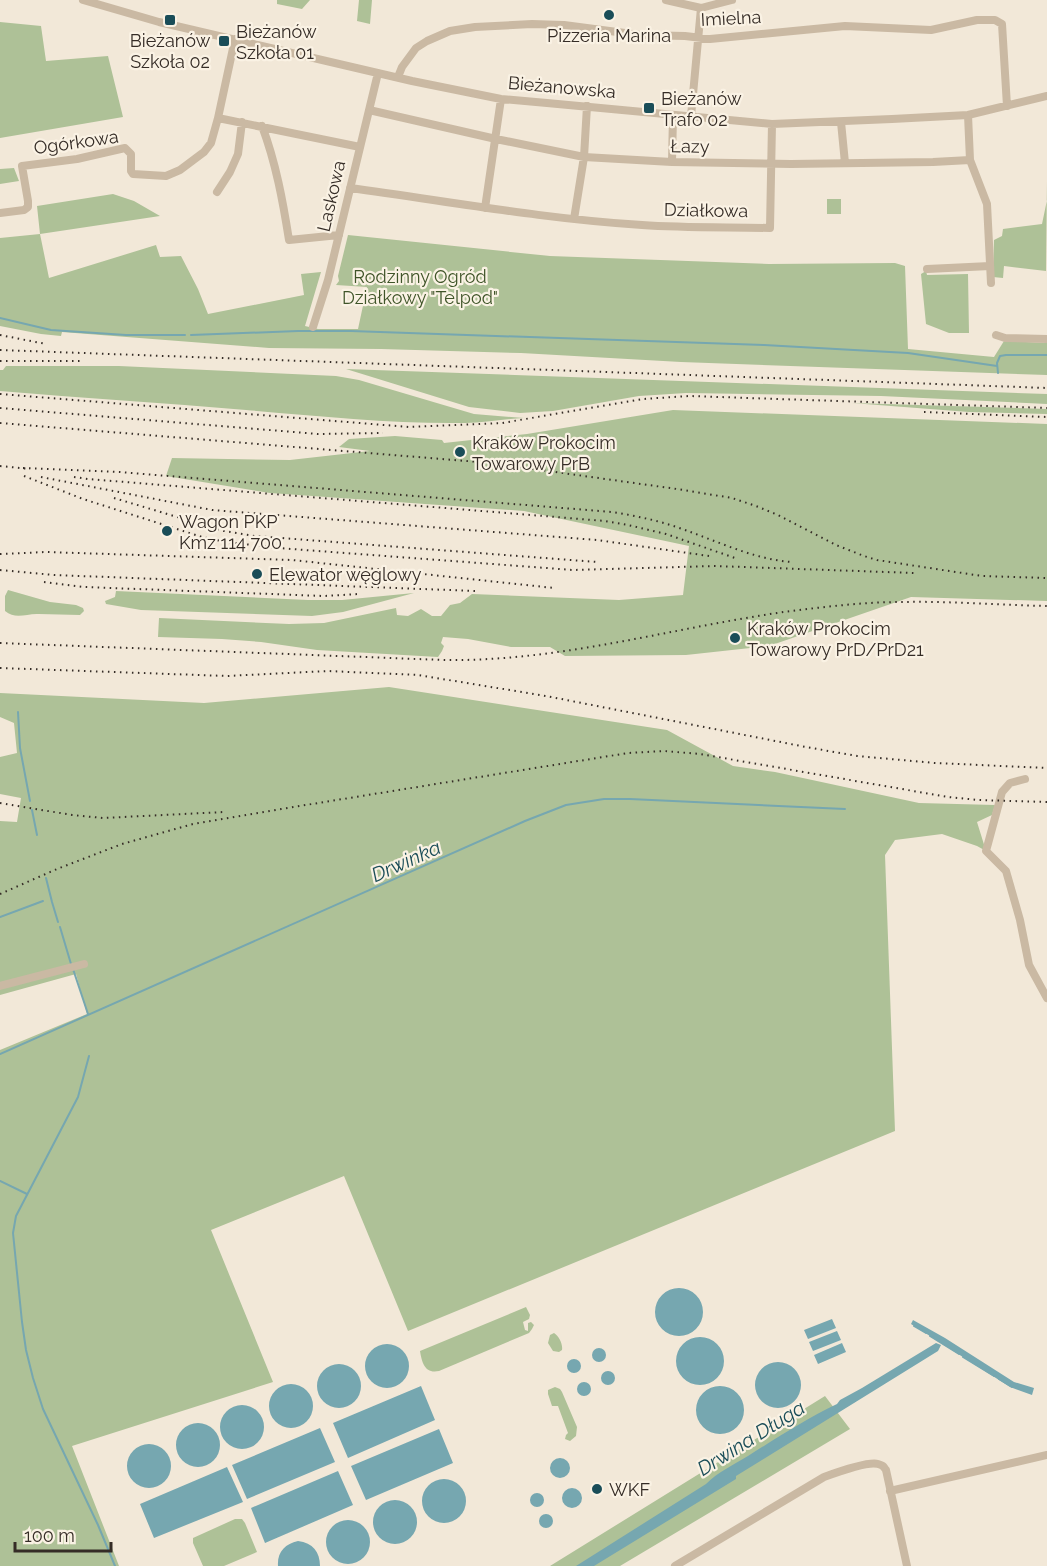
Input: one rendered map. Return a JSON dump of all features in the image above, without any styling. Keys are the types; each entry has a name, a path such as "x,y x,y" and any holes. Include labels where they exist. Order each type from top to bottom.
{"street":[{"path":"666,0 701,8 732,0"},
{"name":"Bieżanowska","path":"85,1 164,23 501,99 772,124 968,115 1047,96"},
{"path":"691,116 701,8"},
{"name":"Imielna","path":"398,77 402,67 416,48 435,37 457,30 532,24 640,35 710,39 845,26 931,30 977,20 995,20 1002,24 1007,106"},
{"name":"Ogórkowa","path":"0,213 24,210 28,207 22,166 77,159 125,148 131,154 133,174 166,176 180,170 204,152 210,143 218,118 235,39"},
{"name":"Laskowa","path":"313,327 328,280 378,73"},
{"path":"485,208 501,99"},
{"path":"574,219 584,157 587,106"},
{"name":"Łazy","path":"369,110 584,157 672,162 772,163 970,160"},
{"path":"672,162 673,115"},
{"path":"968,115 970,160 987,204 991,283"},
{"path":"218,118 360,147"},
{"path":"217,192 238,154 242,122"},
{"path":"841,122 845,163"},
{"name":"Działkowa","path":"350,188 574,219 654,225 770,228 772,124"},
{"path":"262,126 268,139 282,195 290,240 339,235"},
{"path":"927,268 990,266"},
{"path":"996,335 1005,338 1047,339"},
{"path":"1025,779 1010,783 1002,792 986,851 1006,871 1020,920 1029,965 1047,998"},
{"path":"0,986 84,964"},
{"path":"890,1491 1047,1455"},
{"path":"675,1566 824,1478 870,1464 879,1464 886,1470 906,1566"}],"green space":[{"path":"277,0 310,0 302,9 277,4"},
{"path":"359,0 372,0 370,24 357,21"},
{"path":"0,22 41,26 46,61 108,56 123,117 0,138"},
{"path":"14,168 19,181 0,184 0,169"},
{"path":"113,194 134,201 160,216 40,234 37,206"},
{"path":"827,199 841,199 841,214 827,214"},
{"path":"1047,201 1046,271 1004,266 1003,278 993,277 994,240 1002,236 1003,229 1042,224"},
{"name":"Rodzinny Ogród Działkowy \"Telpod\"","path":"40,234 49,278 156,245 160,257 181,256 208,314 304,295 301,274 321,272 305,326 318,329 358,329 367,287 336,285 339,281 338,276 348,235 550,256 769,264 895,263 905,266 908,349 994,357 1004,341 1047,343 1047,375 681,362 521,353 269,348 62,332 61,336 0,326 0,238"},
{"path":"926,271 927,275 968,274 969,333 949,333 926,324 921,274"},
{"path":"6,366 119,366 336,376 359,380 474,414 524,418 465,423 383,421 0,391 0,370"},
{"path":"346,369 1047,394 1047,404 881,396 686,393 639,396 553,411 520,413 469,407"},
{"path":"852,403 1047,409 1047,414 969,412"},
{"path":"673,410 1047,424 1047,601 911,597 769,646 686,655 565,656 550,647 511,647 443,637 441,643 444,646 438,657 317,650 222,639 158,637 159,618 289,624 324,623 396,608 397,615 408,616 421,609 432,616 441,616 450,605 460,603 472,594 619,600 683,595 689,546 524,511 270,493 166,476 172,458 290,460 370,451 339,447 349,439 395,436 442,440 444,443 527,434"},
{"path":"8,590 50,602 76,605 84,611 80,615 22,616 9,614 5,611 5,596"},
{"path":"116,591 308,600 342,600 414,593 343,612 312,616 141,610 106,604 105,601 115,597"},
{"path":"389,687 667,730 733,766 775,772 919,803 995,805 992,815 977,822 986,851 942,834 895,840 885,855 895,1131 408,1331 344,1176 211,1230 273,1382 72,1446 119,1566 0,1566 0,1050 87,1014 76,974 0,995 0,821 17,822 21,798 0,794 0,757 17,753 14,723 0,717 0,693 204,703"},
{"path":"526,1307 530,1315 529,1319 523,1322 525,1330 528,1331 528,1323 531,1322 534,1325 529,1333 439,1371 430,1371 425,1367 420,1351"},
{"path":"554,1333 562,1345 562,1350 559,1352 553,1351 548,1343 550,1335"},
{"path":"555,1387 562,1392 577,1427 576,1436 570,1441 565,1439 568,1433 558,1406 552,1406 548,1394 548,1390"},
{"path":"825,1396 850,1429 620,1566 550,1566"},
{"path":"235,1519 242,1519 245,1523 257,1552 224,1566 203,1566 193,1538"}],"water":[{"path":"674,1288 684,1288 696,1295 703,1307 703,1317 696,1329 684,1336 674,1336 659,1325 655,1317 655,1307 666,1292"},
{"path":"832,1319 836,1328 808,1339 804,1330"},
{"path":"913,1320 1014,1382 1034,1388 1032,1395 1010,1387 911,1324"},
{"path":"837,1331 841,1340 813,1351 809,1342"},
{"path":"700,1337 717,1344 724,1361 717,1378 700,1385 683,1378 676,1361 683,1344"},
{"path":"842,1343 846,1352 818,1364 814,1355"},
{"path":"936,1343 941,1345 938,1351 736,1476 736,1479 594,1566 576,1566 726,1469"},
{"path":"387,1344 402,1351 409,1366 402,1381 387,1388 372,1381 365,1366 372,1351"},
{"path":"596,1348 602,1348 606,1355 602,1362 596,1362 592,1358 592,1352"},
{"path":"574,1359 579,1361 581,1366 579,1371 574,1373 569,1371 567,1366 569,1361"},
{"path":"778,1362 787,1363 794,1369 800,1376 800,1394 794,1401 787,1407 778,1408 769,1407 762,1401 756,1394 755,1385 756,1376 762,1369 769,1363"},
{"path":"339,1364 354,1371 361,1386 354,1401 339,1408 324,1401 317,1386 324,1371"},
{"path":"608,1371 613,1373 615,1378 613,1383 608,1385 603,1383 601,1378 603,1373"},
{"path":"584,1382 589,1384 591,1389 589,1394 584,1396 579,1394 577,1389 579,1384"},
{"path":"291,1384 306,1391 313,1406 306,1421 291,1428 276,1421 269,1406 276,1391"},
{"path":"421,1386 435,1420 348,1458 333,1423"},
{"path":"715,1386 725,1386 737,1393 744,1405 744,1415 737,1427 725,1434 715,1434 700,1423 696,1415 696,1405 707,1390"},
{"path":"242,1405 257,1412 264,1427 257,1442 242,1449 227,1442 220,1427 227,1412"},
{"path":"198,1423 213,1430 220,1445 213,1460 198,1467 183,1460 176,1445 183,1430"},
{"path":"320,1428 335,1462 247,1499 232,1465"},
{"path":"439,1429 453,1463 366,1500 351,1466"},
{"path":"149,1444 164,1451 171,1466 164,1481 149,1488 134,1481 127,1466 134,1451"},
{"path":"560,1458 567,1461 570,1468 567,1475 560,1478 553,1475 550,1468 553,1461"},
{"path":"227,1467 243,1502 154,1538 140,1504"},
{"path":"338,1471 353,1505 265,1543 251,1508"},
{"path":"444,1479 459,1486 466,1501 459,1516 444,1523 429,1516 422,1501 429,1486"},
{"path":"572,1488 579,1491 582,1498 579,1505 572,1508 565,1505 562,1498 565,1491"},
{"path":"534,1493 540,1493 544,1500 540,1507 534,1507 530,1503 530,1497"},
{"path":"395,1500 410,1507 417,1522 410,1537 395,1544 380,1537 373,1522 380,1507"},
{"path":"543,1514 549,1514 553,1521 549,1528 543,1528 539,1524 539,1518"},
{"path":"348,1520 363,1527 370,1542 363,1557 348,1564 333,1557 326,1542 333,1527"},
{"path":"298,1541 315,1549 319,1556 320,1566 278,1566 283,1549"}],"waterway":[{"path":"0,318 51,330 126,335 185,335"},
{"path":"191,335 351,331 764,345 908,353 997,366"},
{"name":"Drwinka","path":"998,373 997,363 1000,356 1047,355"},
{"path":"18,712 20,748 30,801"},
{"name":"Drwinka","path":"0,1054 525,821 566,805 604,799 630,799 845,809"},
{"path":"32,810 37,835"},
{"path":"46,878 58,922"},
{"path":"0,917 43,901"},
{"path":"60,927 71,964"},
{"path":"73,969 88,1014"},
{"path":"89,1056 78,1097 16,1216 13,1233 22,1322 33,1378 43,1409 115,1566"},
{"path":"0,1181 27,1194"},
{"path":"914,1326 926,1333"},
{"path":"930,1336 959,1354"},
{"path":"963,1357 994,1376"},
{"path":"999,1379 1012,1387"}],"railway":[{"path":"0,335 46,344"},
{"path":"0,350 1047,388"},
{"path":"0,361 84,361"},
{"path":"0,394 409,427 502,423 643,399 689,396 1047,408"},
{"path":"0,408 318,434 383,433"},
{"path":"924,412 1047,417"},
{"path":"0,423 491,463 677,489 732,498 756,506 836,545 877,560 982,576 1047,578"},
{"path":"0,466 30,469"},
{"path":"23,468 119,472 612,512 658,521 750,554 791,562"},
{"path":"24,476 83,499 202,537 278,548 573,570 715,566 914,573"},
{"path":"41,477 212,510 597,540 709,556"},
{"path":"74,477 605,521 666,534 735,558"},
{"path":"114,498 224,531 255,536 597,562"},
{"path":"0,554 46,552 292,560 554,588"},
{"path":"0,570 54,575 475,591"},
{"path":"44,582 84,587 324,596 359,594"},
{"path":"0,643 443,660 486,659 572,650 784,612 843,605 920,602 1047,606"},
{"path":"0,668 227,676 328,671 418,675 546,696 857,756 935,763 1047,768"},
{"path":"0,894 122,844 193,824 628,753 664,751 700,754 948,797 1047,802"},
{"path":"0,803 103,818 224,812"}],"place":[{"name":"Pizzeria Marina","path":"609,15"},
{"name":"Bieżanów Szkoła 02","path":"170,20"},
{"name":"Bieżanów Szkoła 01","path":"224,41"},
{"name":"Bieżanów Trafo 02","path":"649,108"},
{"name":"Kraków Prokocim Towarowy PrB","path":"460,452"},
{"name":"Wagon PKP Kmz 114 700","path":"167,531"},
{"name":"Elewator węglowy","path":"257,574"},
{"name":"Kraków Prokocim Towarowy PrD/PrD21","path":"735,638"},
{"name":"WKF","path":"597,1489"}],"water label":[{"name":"Drwina Długa","path":"751,1438"}]}
